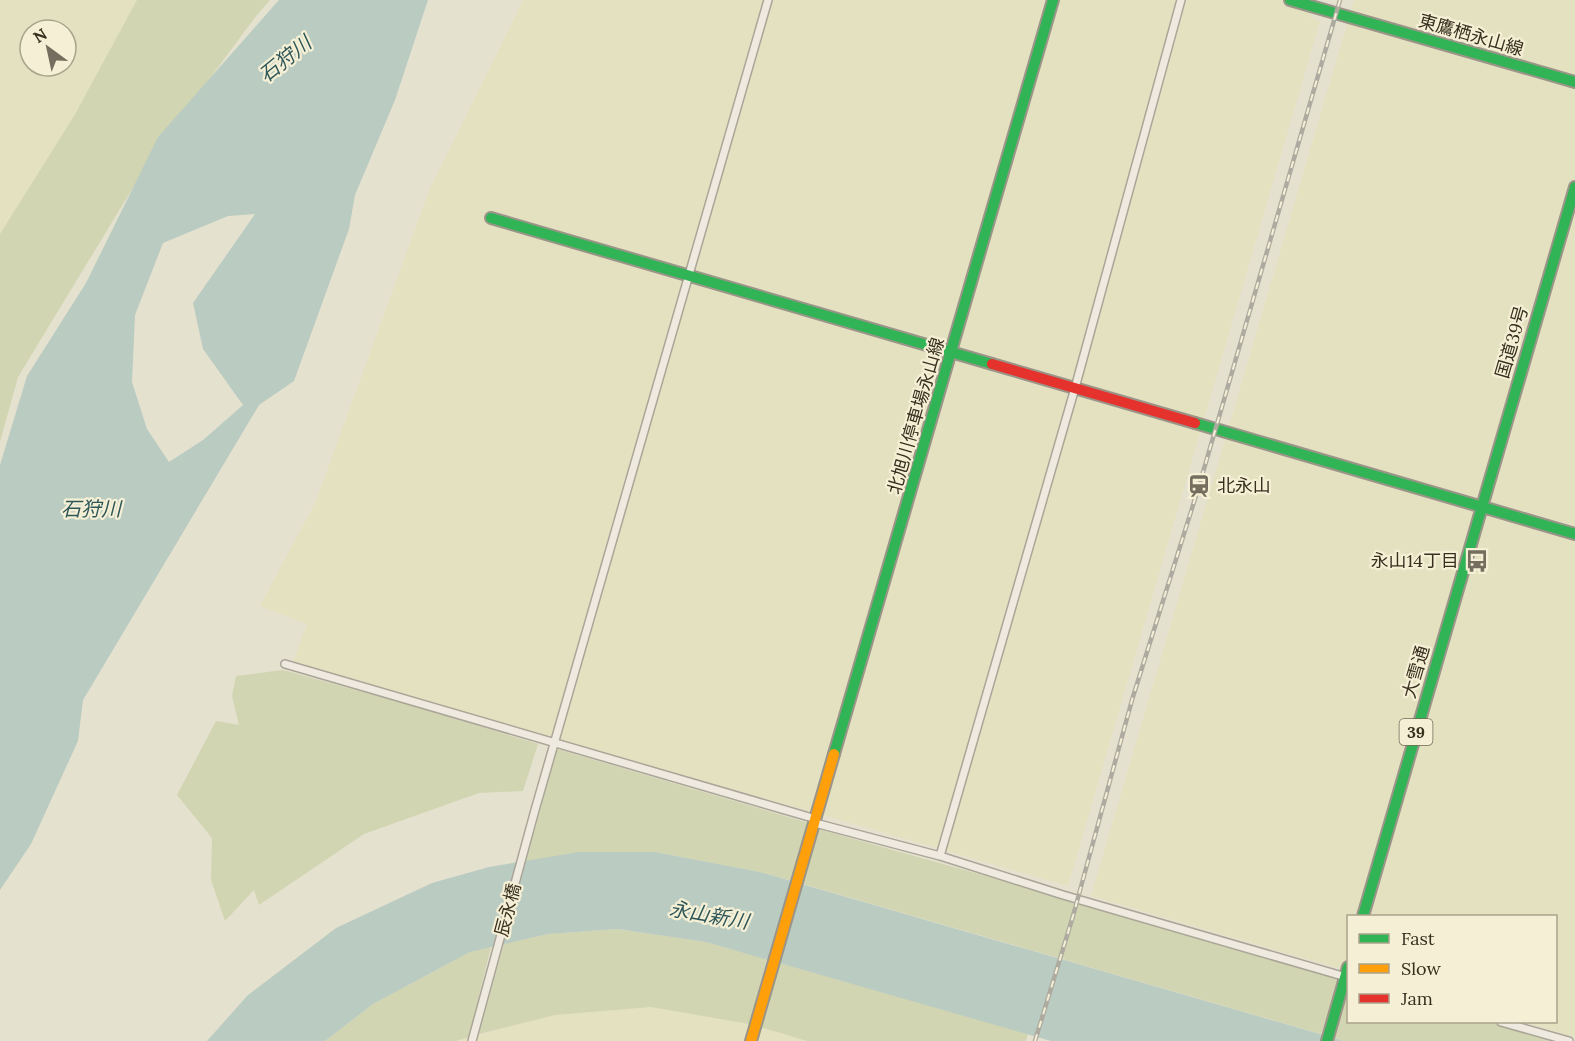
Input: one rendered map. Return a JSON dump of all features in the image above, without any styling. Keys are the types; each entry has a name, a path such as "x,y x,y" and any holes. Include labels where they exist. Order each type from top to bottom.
{"main road":[{"name":"北旭川停車場永山線","path":"752,1041 1053,0"},
{"name":"東鷹栖永山線","path":"1290,0 1575,82"},
{"name":"国道39号","path":"1481,506 1575,187"},
{"path":"491,218 1575,534"},
{"name":"大雪通","path":"1363,915 1481,506"},
{"path":"1327,1041 1347,977"}],"street":[{"name":"辰永橋","path":"472,1041 554,742 768,0"},
{"path":"940,856 1075,388 1181,0"},
{"path":"285,663 940,856 1063,895 1347,974"},
{"path":"1505,1023 1569,1041"}],"shaded area":[{"path":"0,0 137,0 74,116 0,234"},
{"path":"523,0 1315,0 1310,17 1320,21 1068,886 293,662 307,624 260,606 316,501 429,191"},
{"path":"1354,0 1575,0 1575,1037 1526,1023 1557,1023 1557,915 1347,915 1347,971 1091,896"},
{"path":"651,1007 749,1024 807,1041 456,1041 555,1015"}],"green space":[{"path":"137,0 270,0 151,158 18,377 0,442 0,234 74,116"},
{"path":"283,670 538,744 523,791 479,793 364,834 259,905 254,890 225,921 211,880 212,838 177,795 216,721 239,725 232,696 236,676"},
{"path":"557,749 809,823 792,881 760,872 655,852 526,861"},
{"path":"818,829 1342,976 1321,1034 803,884"},
{"path":"618,929 706,942 767,959 749,1024 651,1007 555,1015 479,1034 504,944 548,934"},
{"path":"491,947 469,1037 456,1041 325,1041 373,1004 470,952"},
{"path":"780,963 1028,1033 1026,1041 807,1041 760,1027"},
{"path":"1347,988 1347,1023 1505,1023 1569,1041 1344,1041 1332,1037"}],"water":[{"name":"石狩川","path":"279,0 428,0 395,100 355,195 349,229 294,381 259,405 83,700 78,741 31,844 0,890 0,465 27,376 86,283 158,137","holes":["255,214 193,303 203,349 243,405 203,440 169,462 147,429 132,382 135,315 163,243 228,216"]},
{"name":"永山新川","path":"579,852 655,852 760,872 1344,1041 1051,1041 706,942 618,929 548,934 470,952 373,1004 325,1041 207,1041 248,995 336,928 432,883 489,867"}],"railway":[{"path":"1035,1041 1073,916 1132,700 1199,486 1340,0"}],"traffic: fast":[{"path":"834,754 1053,0"},
{"path":"1290,0 1575,82"},
{"path":"1363,915 1575,187"},
{"path":"491,218 992,364"},
{"path":"1195,423 1575,534"},
{"path":"1327,1041 1347,971"}],"traffic: slow":[{"path":"751,1041 834,754"}],"traffic: jam":[{"path":"992,364 1195,423"}],"place":[{"name":"北永山","path":"1199,486"},
{"name":"永山14丁目","path":"1477,561"}]}
